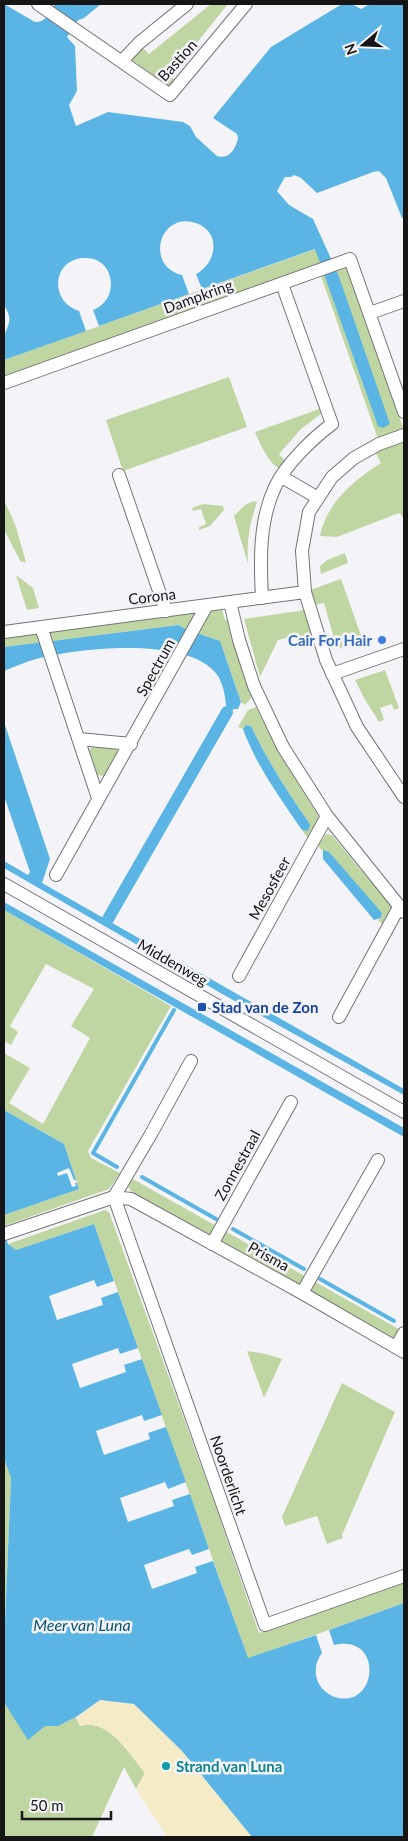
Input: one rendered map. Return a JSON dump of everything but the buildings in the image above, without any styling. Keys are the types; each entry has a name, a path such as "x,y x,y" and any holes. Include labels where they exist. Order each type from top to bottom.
{"street":[{"name":"Bastion","path":"38,4 170,95 246,4"},
{"path":"122,61 139,43 187,4"},
{"name":"Dampkring","path":"4,384 350,259 370,313"},
{"path":"262,598 262,540 266,513 275,486 303,450 332,424 282,284"},
{"path":"404,301 370,313 404,412"},
{"path":"404,435 379,444 354,458 332,477 309,512 302,551 305,592 326,660 357,727 404,797"},
{"path":"119,475 166,611"},
{"path":"282,477 318,498"},
{"name":"Corona","path":"4,632 305,592"},
{"path":"230,602 239,640 254,686 283,747 327,816 402,910 339,1018"},
{"name":"Spectrum","path":"56,875 208,605"},
{"path":"41,627 98,798"},
{"path":"332,674 404,649"},
{"path":"79,739 131,744"},
{"name":"Mesosfeer","path":"239,976 327,816"},
{"name":"Middenweg","path":"4,884 404,1112"},
{"path":"4,1234 114,1196 152,1134 191,1061"},
{"name":"Zonnestraal","path":"212,1244 291,1102"},
{"path":"302,1293 378,1160"},
{"name":"Prisma","path":"114,1196 131,1200 302,1293 400,1350"},
{"name":"Noorderlicht","path":"114,1196 265,1625 404,1576"},
{"path":"400,1350 404,1333"}],"green space":[{"path":"211,4 228,4 170,76 177,82 173,86 168,86 131,59 142,47 149,54"},
{"path":"316,249 322,266 4,378 4,360"},
{"path":"346,267 404,430 378,439 321,276"},
{"path":"229,377 247,427 123,471 106,420"},
{"path":"325,407 326,410 301,429 279,454 288,464 281,468 276,467 265,453 255,432"},
{"path":"404,442 404,518 399,513 337,537 320,536 323,524 335,503 351,485 381,463 375,452"},
{"path":"4,500 15,524 26,562 21,562 4,530"},
{"path":"254,501 257,502 249,533 248,564 234,516 245,505"},
{"path":"203,504 223,506 224,510 210,526 199,530 199,527 206,524 201,509 193,511 192,508"},
{"path":"345,553 348,563 321,574 320,566 327,560"},
{"path":"16,575 33,588 39,608 27,610"},
{"path":"341,579 363,641 337,649 324,603 314,605 310,590"},
{"path":"222,610 225,620 228,619 235,649 252,697 245,705 241,702 220,641 185,629 179,625 4,647 4,636"},
{"path":"305,610 313,641 294,636 278,640 260,677 244,619"},
{"path":"385,670 399,708 394,710 392,704 380,708 384,720 379,722 355,680"},
{"path":"256,707 280,755 321,820 309,840 302,830 307,831 310,824 278,776 251,726 246,725 243,729 238,727 248,710"},
{"path":"93,746 115,748 118,753 104,776 97,775 89,750"},
{"path":"326,834 332,835 391,904 393,909 385,927 378,920 381,918 382,913 318,846"},
{"path":"4,910 171,1006 88,1151 91,1158 120,1173 109,1189 4,1226 4,1215 79,1189 64,1144 4,1110 4,1053 30,1068 9,1103 43,1124 90,1038 71,1026 94,989 46,964 10,1026 18,1032 11,1045 4,1041"},
{"path":"133,1179 404,1332 404,1345 131,1191 128,1187"},
{"path":"105,1210 109,1212 212,1496 259,1633 404,1582 404,1603 248,1659 94,1224 16,1250 8,1244"},
{"path":"247,1351 282,1359 264,1398"},
{"path":"342,1383 395,1412 342,1535 343,1538 327,1544 317,1516 285,1526 282,1517"},
{"path":"4,1458 11,1478 5,1623 5,1704 45,1726 58,1726 76,1717 80,1726 100,1727 117,1739 145,1773 136,1789 124,1767 92,1837 4,1837"}],"sand":[{"name":"Strand van Luna","path":"100,1700 134,1704 182,1751 252,1837 167,1837 136,1789 145,1773 132,1756 109,1732 100,1727 80,1726 76,1718"}],"water":[{"path":"4,4 35,22 39,22 45,19 55,4 101,4 84,18 78,20 67,37 75,46 77,91 69,105 76,126 108,112 183,122 190,126 196,137 217,156 221,157 231,153 236,146 238,138 237,134 213,118 271,47 342,4 352,4 361,9 370,4 404,4 404,218 402,218 386,178 379,171 317,193 301,178 294,175 285,177 277,191 289,205 313,219 338,274 390,424 383,428 378,426 315,249 202,289 196,274 204,269 209,262 213,246 212,238 201,225 192,222 180,222 171,226 164,234 160,253 164,262 171,270 182,275 189,294 99,326 93,310 102,305 108,297 111,289 111,280 108,271 94,259 73,260 60,273 58,281 59,291 69,306 79,311 86,331 4,360 4,339 9,316 4,305"},
{"path":"179,625 185,629 220,641 241,702 238,709 227,712 222,685 218,676 204,663 184,654 132,648 78,651 36,659 4,671 4,647"},
{"path":"4,722 50,859 42,883 404,1089 404,1095 224,995 4,868 4,861 28,875 30,872 4,796"},
{"path":"246,725 251,726 278,776 310,824 307,831 302,830 262,768 243,729"},
{"path":"323,850 329,852 382,913 381,918 374,920 323,859"},
{"path":"4,902 404,1128 404,1137 4,910"},
{"path":"4,1110 64,1144 76,1180 74,1180 69,1168 57,1173 58,1176 67,1173 72,1187 76,1186 75,1183 77,1183 79,1189 4,1215"},
{"name":"Meer van Luna","path":"94,1224 114,1281 97,1287 94,1280 49,1296 57,1320 103,1305 101,1298 118,1292 138,1348 120,1354 118,1348 72,1364 80,1388 126,1372 124,1365 142,1359 162,1415 144,1421 142,1415 96,1431 104,1455 150,1439 148,1433 166,1427 186,1482 168,1489 165,1482 120,1498 128,1522 174,1506 172,1500 190,1494 209,1549 192,1555 189,1549 144,1565 152,1589 197,1573 195,1567 213,1561 248,1658 316,1635 322,1653 316,1666 318,1682 332,1696 347,1698 359,1694 366,1685 369,1673 368,1661 362,1650 351,1644 334,1645 329,1630 404,1603 404,1837 252,1837 182,1751 134,1704 100,1700 76,1717 58,1726 45,1726 28,1740 5,1704 5,1623 11,1478 4,1458 4,1233 8,1244 16,1250"}],"waterway":[{"path":"108,919 227,712"},
{"path":"117,1167 93,1153 174,1010"},
{"path":"142,1177 216,1219"},
{"path":"233,1229 304,1269"},
{"path":"320,1279 394,1321"}],"place":[{"name":"Cair For Hair","path":"382,640"},
{"name":"Stad van de Zon","path":"202,1007"},
{"name":"Strand van Luna","path":"166,1766"}]}
